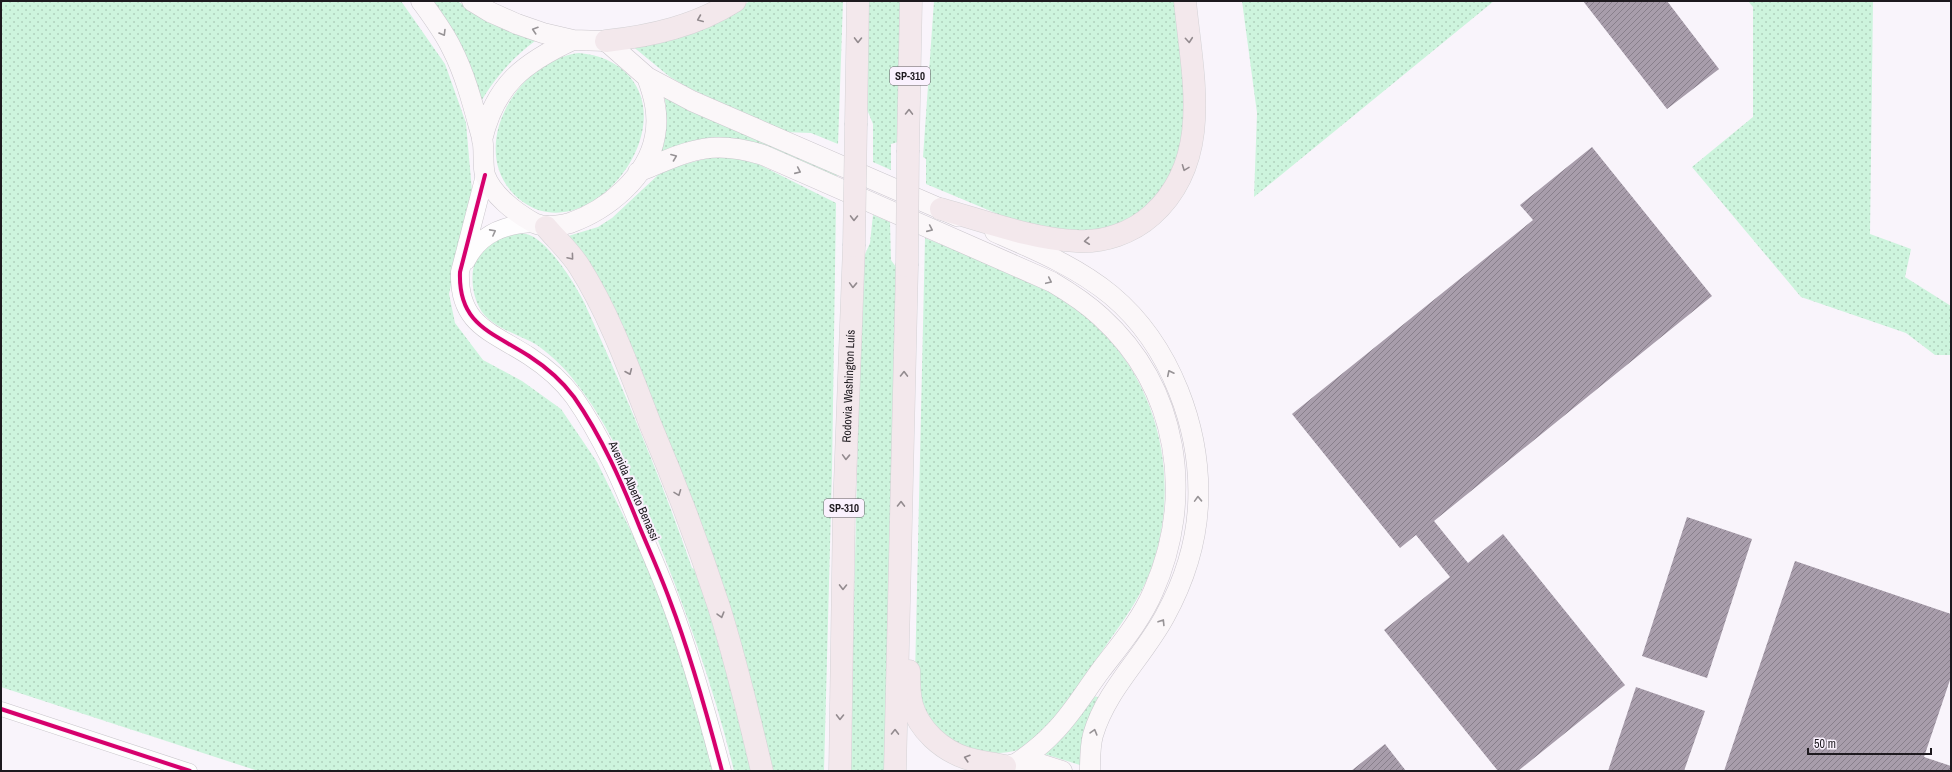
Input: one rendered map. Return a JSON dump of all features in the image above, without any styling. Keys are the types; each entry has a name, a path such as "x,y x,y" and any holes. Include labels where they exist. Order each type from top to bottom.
{"highway":[{"path":"606,41 670,31 724,8 735,1"},
{"name":"Rodovia Washington Luís","path":"840,771 844,509 854,246 858,1"},
{"name":"SP-310","path":"894,771 907,266 911,1"},
{"path":"941,209 1040,236 1078,242 1116,236 1132,230 1148,219 1164,204 1175,189 1185,170 1191,152 1194,132 1194,101 1185,1"},
{"path":"541,225 578,266 592,290 612,333 663,455 705,566 719,609 747,706 762,771"},
{"path":"900,533 909,680 912,705 919,721 930,736 945,748 966,758 1006,767"}],"main road":[{"path":"421,1 452,49 463,76 482,140 485,175 493,188 518,213 541,225 564,224 584,218 603,207 622,191 638,172 647,158 655,137 657,124 655,98 647,77"},
{"path":"472,1 490,12 517,24 573,40 606,41 647,77 718,114 1052,257 1093,281 1112,296 1141,326 1157,349 1178,390 1189,424 1195,453 1198,505 1188,563 1165,617 1148,644 1106,702 1099,716 1092,737 1090,771"},
{"path":"482,140 487,119 499,96 508,84 526,65 544,54 573,40"},
{"path":"638,172 678,156 709,146 746,150 763,155 1052,282 1077,297 1102,317 1122,340 1147,375 1162,404 1174,458 1176,481 1174,527 1166,560 1153,593 1135,624 1054,732 1006,767"},
{"path":"1006,767 1037,763 1062,771"}],"street":[{"name":"Avenida Alberto Benassi","path":"485,175 460,272 460,288 464,304 471,317 485,330 541,364 558,380 573,395 598,435 627,497 670,602 704,704 722,771"},
{"path":"460,272 471,252 484,238 494,231 522,224 541,225"},
{"path":"1,709 190,771"}],"green space":[{"path":"1,1 401,1 445,64 466,123 472,191 449,294 455,323 483,360 522,381 561,409 597,462 653,576 714,748 718,771 258,771 1,687"},
{"path":"431,1 457,1 504,29 535,41 504,69 480,103"},
{"path":"750,1 843,1 838,144 811,133 785,132 689,88 670,77 631,45 727,15"},
{"path":"867,1 902,1 898,142 891,144 891,170 873,162 873,124 866,107"},
{"path":"934,1 1177,1 1187,100 1181,163 1149,209 1101,232 1031,228 926,184 926,159 923,157"},
{"path":"1242,1 1494,1 1254,197 1257,113"},
{"path":"1748,1 1873,1 1870,234 1911,249 1905,277 1951,306 1951,355 1935,355 1906,333 1801,297 1692,167 1753,117 1753,7"},
{"path":"579,53 600,57 625,71 630,77 642,101 643,127 635,154 619,178 598,198 574,210 548,212 523,202 505,183 497,160 497,136 504,113 517,91 535,73 556,60"},
{"path":"664,93 837,174 837,182 760,147 661,152 665,137 666,122"},
{"path":"712,157 748,159 836,203 832,471 824,771 769,771 743,663 565,237 598,227 612,218 658,175 674,167"},
{"path":"873,215 890,222 891,260 896,267 885,771 850,771 862,261 870,243"},
{"path":"510,234 526,234 534,237 543,244 560,263 584,302 641,434 668,501 692,568 697,570 755,771 734,771 709,681 678,592 655,533 611,436 589,400 563,367 537,345 490,320 479,307 474,292 472,275 476,259 484,246"},
{"path":"925,238 1024,279 1062,299 1087,316 1124,359 1141,386 1153,415 1161,446 1164,478 1164,510 1159,541 1146,582 1125,618 1080,685 1045,731 1034,742 1024,748 1011,752 984,752 971,749 958,745 935,730 924,717 915,676"},
{"path":"1093,696 1098,697 1086,730 1080,765 1041,753"}],"building":[{"path":"1583,1 1667,1 1719,69 1667,109"},
{"path":"1592,147 1712,296 1434,521 1468,563 1503,534 1625,685 1518,771 1498,771 1384,630 1450,577 1416,535 1400,548 1292,414 1533,220 1520,205"},
{"path":"1687,517 1752,539 1707,678 1642,656"},
{"path":"1795,561 1951,614 1951,677 1924,757 1951,766 1951,771 1724,771"},
{"path":"1636,687 1705,711 1684,771 1608,771"},
{"path":"1385,744 1406,771 1351,771"}],"cycle path":[{"path":"485,175 460,272 461,290 465,304 471,316 480,325 490,333 535,360 559,380 574,397 594,428 619,477 667,592 692,664 722,771"},
{"path":"1,709 190,771"}]}
